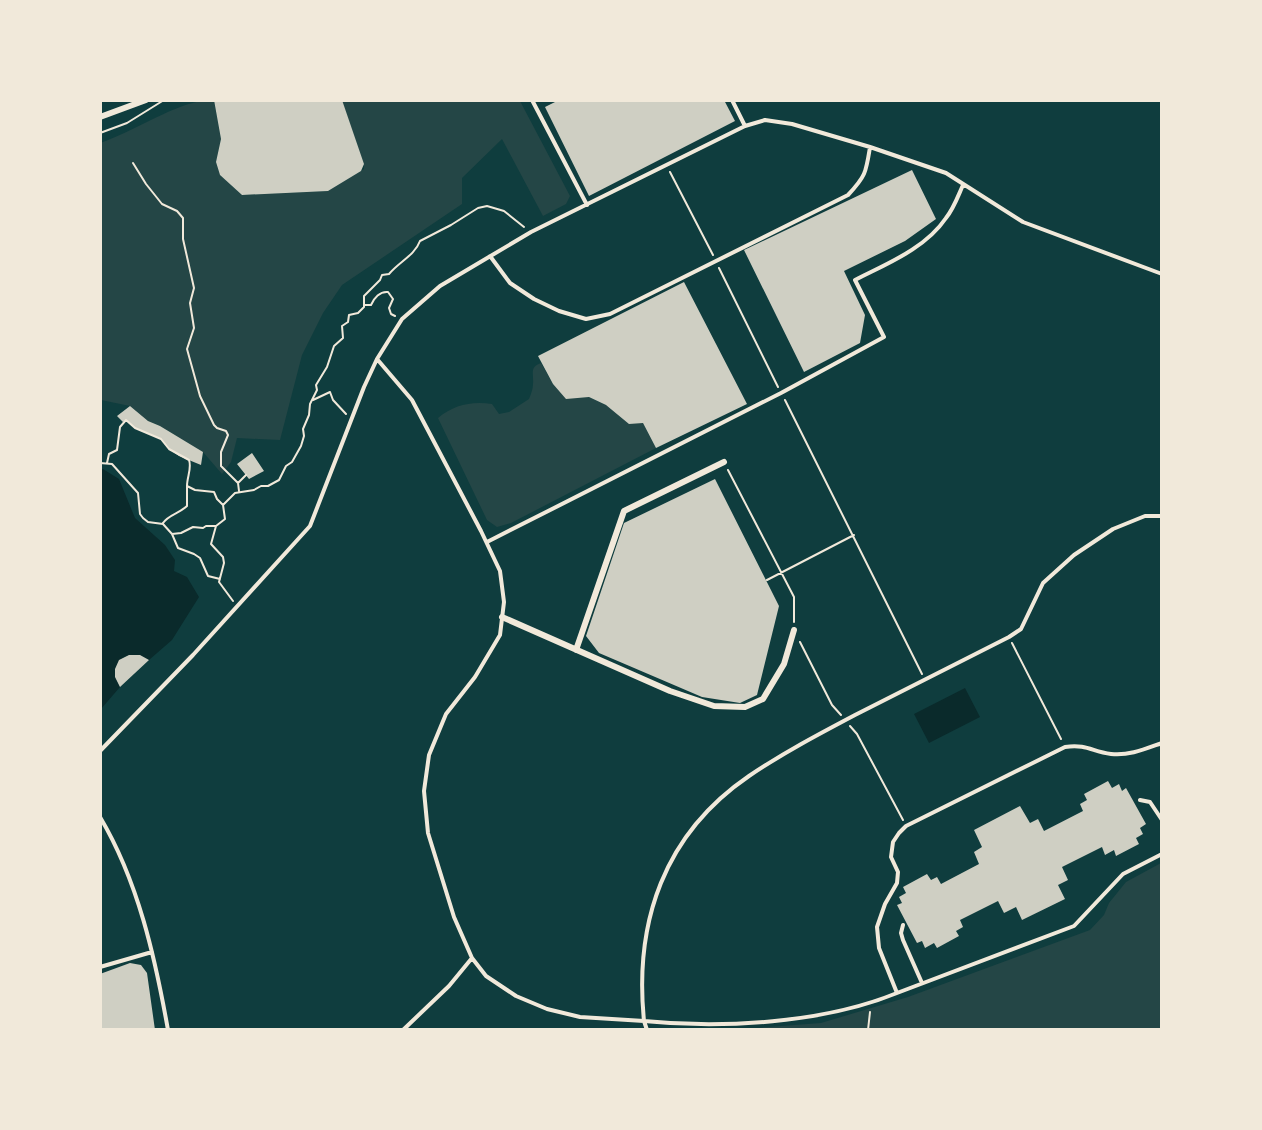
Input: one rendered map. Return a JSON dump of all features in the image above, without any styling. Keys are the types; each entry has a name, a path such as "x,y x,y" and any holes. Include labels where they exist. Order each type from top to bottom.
{"street":[{"path":"100,117 146,100"},
{"path":"576,650 624,511 724,462"},
{"path":"502,617 670,692 714,706 746,707 763,699 784,664 794,630"}],"lane":[{"path":"532,100 587,205"},
{"path":"732,100 745,126"},
{"path":"100,751 193,655 310,526 377,359 402,319 440,286 531,232 745,126 765,120 792,124 946,173 1023,222 1161,274"},
{"path":"490,256 510,283 560,311 585,319 610,314 848,195 862,180 870,147"},
{"path":"487,542 781,393 884,337 855,280 907,253 921,243 945,221 963,185"},
{"path":"377,359 412,400 500,571 504,602 500,635 475,677 446,714 429,755 424,791 428,833 454,917 472,958 486,976 516,996 547,1009 580,1017 676,1024 736,1023 795,1018 872,1003 1074,926 1123,874 1161,854"},
{"path":"647,1029 644,1021 641,976 647,924 662,878 681,843 716,803 748,777 811,738 1009,637 1021,629 1043,583 1074,555 1113,529 1145,516 1161,516"},
{"path":"897,993 879,948 877,927 885,904 897,884 898,872 891,857 893,842 906,826 1065,747 1078,745 1109,754 1127,754 1161,743"},
{"path":"1140,800 1150,802 1161,820"},
{"path":"100,817 111,835 137,902 157,969 168,1029"},
{"path":"903,925 901,933 903,940 922,983"},
{"path":"100,967 152,952"},
{"path":"403,1029 449,986 472,958"}],"path":[{"path":"100,133 127,123 164,100"},
{"path":"133,163 162,204 177,211 183,218 183,239 194,288 190,303 194,328 187,349 189,359 200,396 214,425 226,431 228,435 221,452 221,466 238,483 239,491"},
{"path":"667,166 925,679"},
{"path":"223,505 239,491 254,490 279,480 286,466 299,452 310,404 317,390 316,385 327,367 334,346 343,338 342,326 348,322 349,315 358,313 365,305 366,292 380,280 382,275 389,274 415,251 420,241 451,225 478,207 487,206 504,211 531,232"},
{"path":"365,305 371,305 375,296 388,292 393,299 389,308 391,314 402,319"},
{"path":"313,400 330,392 341,410 353,416"},
{"path":"107,463 109,454 117,450 120,427 126,420 135,429 161,439 169,449 189,460 187,506 165,520 163,524"},
{"path":"724,462 794,597"},
{"path":"100,463 112,464 119,469 127,483 138,493 140,513 143,518 148,522 163,524 172,534 178,548 194,554 208,576 220,579"},
{"path":"238,483 246,475"},
{"path":"187,486 195,490 209,489 223,505 225,519 216,526 211,544 223,557 220,579 223,588 237,606"},
{"path":"172,534 181,533 193,527 198,529 216,526"},
{"path":"767,580 854,535"},
{"path":"1009,637 1065,747"},
{"path":"811,664 832,705"},
{"path":"857,734 906,826"},
{"path":"868,1029 872,1003"}],"shaded area":[{"path":"200,101 214,101 221,139 216,162 220,175 242,195 328,191 364,169 342,101 520,101 570,196 566,204 543,216 502,139 462,178 462,204 342,285 323,313 302,355 280,440 237,438 231,462 222,474 203,452 148,421 130,406 101,400 100,143 175,109"},
{"path":"541,363 553,384 566,398 589,397 643,423 656,448 511,523 497,527 487,520 438,418 457,407 477,403 492,404 499,414 509,412 529,399 533,388 533,369"},
{"path":"103,469 119,479 135,518 165,545 175,560 174,571 187,577 199,597 172,640 149,660 133,656 121,659 116,670 120,687 101,709 100,470"},
{"path":"965,688 980,717 929,743 914,714"},
{"path":"1161,863 1161,1029 730,1030 821,1023 908,997 1090,930 1104,915 1109,903 1126,882"}],"building":[{"path":"214,100 342,100 364,164 361,171 328,191 242,195 220,175 216,162 221,139"},
{"path":"559,100 724,100 735,121 589,196 545,107"},
{"path":"912,170 936,219 905,241 844,271 865,315 860,343 804,372 744,250"},
{"path":"684,282 747,404 656,448 643,423 629,424 606,405 589,397 566,399 553,384 538,356"},
{"path":"130,406 148,421 203,452 201,465 179,456 161,439 135,428 126,420 123,422 117,416"},
{"path":"252,453 264,471 249,479 237,464"},
{"path":"715,479 779,606 757,695 740,703 702,697 599,653 586,636 624,523"},
{"path":"129,655 140,655 149,660 120,687 115,677 115,669 119,660"},
{"path":"1108,781 1112,788 1119,784 1122,791 1126,788 1146,824 1140,828 1143,834 1136,838 1139,844 1116,856 1114,850 1105,855 1102,847 1062,867 1068,880 1058,885 1065,899 1022,920 1016,907 1004,913 998,901 960,920 963,927 956,931 959,936 937,948 934,943 925,948 922,941 917,943 897,905 902,903 899,897 906,893 903,887 927,874 931,880 937,877 941,884 979,864 974,852 982,847 974,830 1020,806 1030,823 1038,819 1044,831 1083,811 1080,804 1087,800 1084,794"},
{"path":"130,963 141,965 147,973 155,1030 100,1030 100,974"}]}
